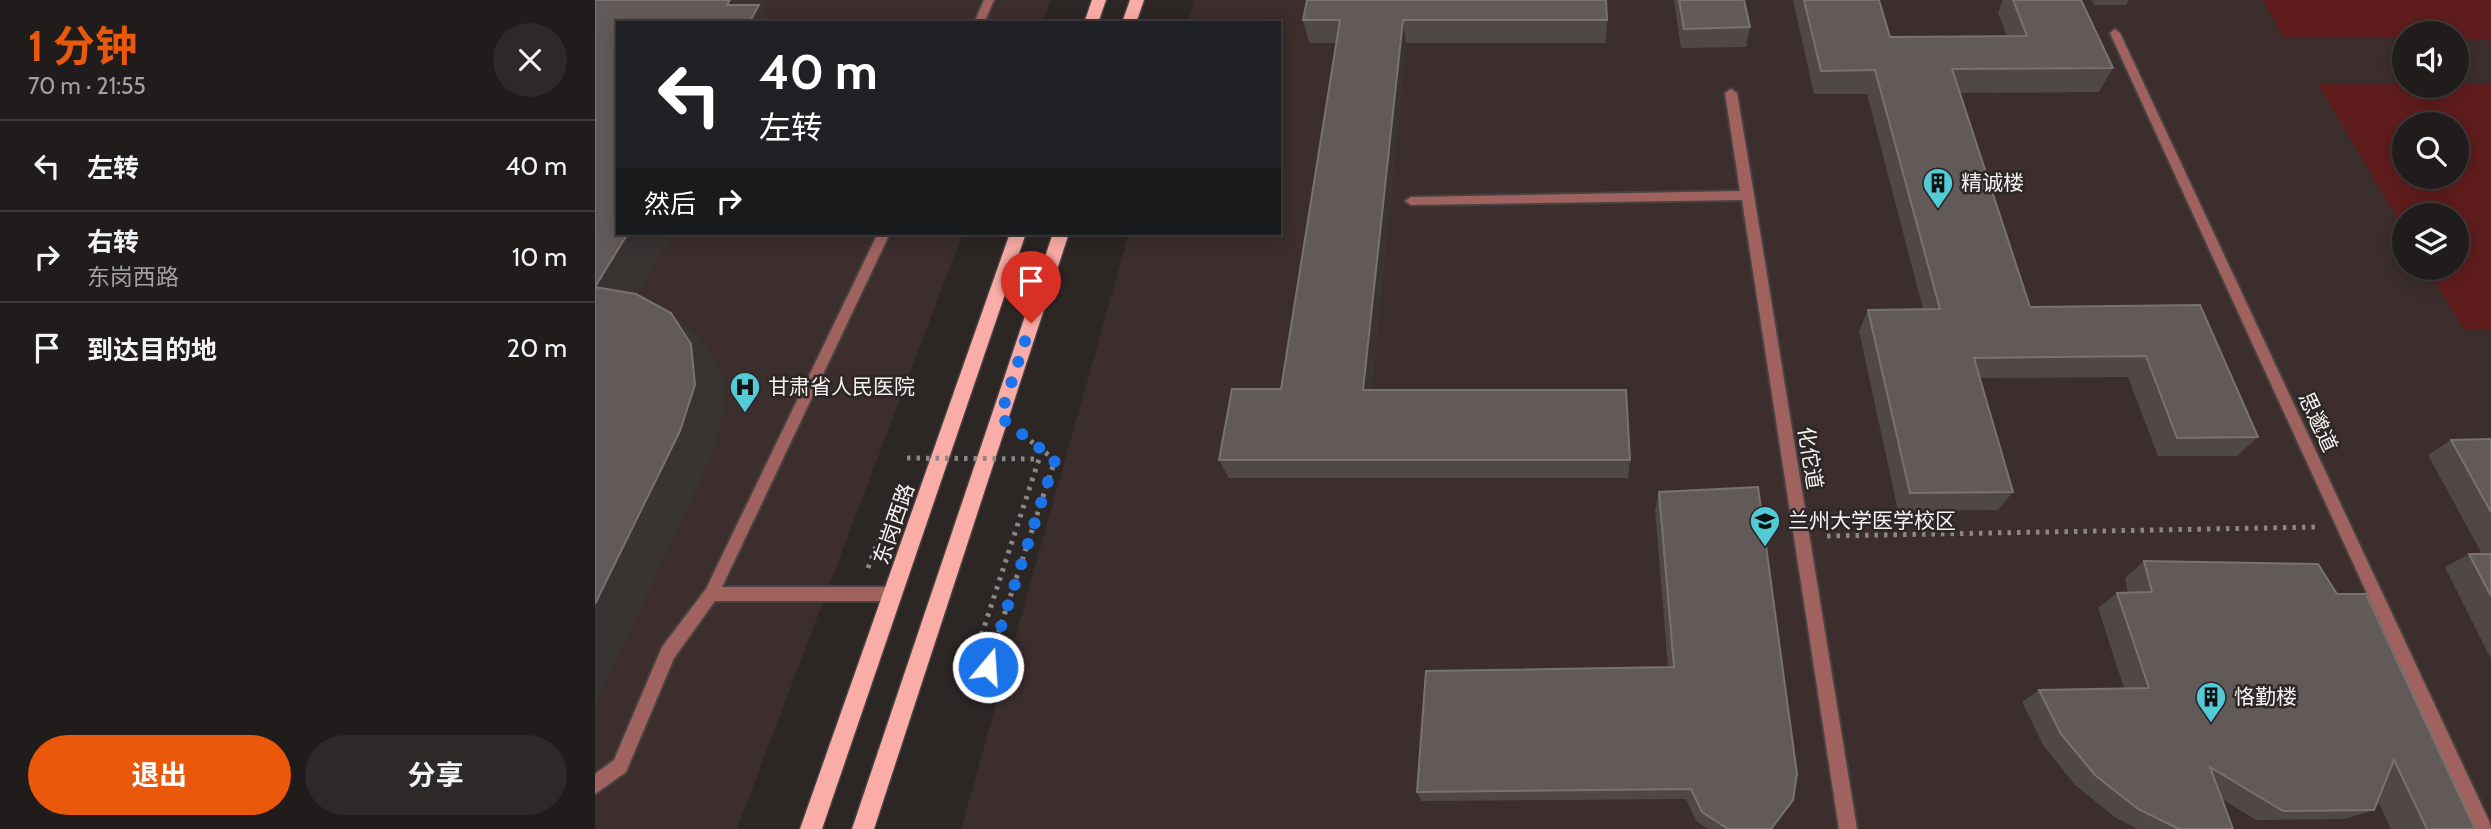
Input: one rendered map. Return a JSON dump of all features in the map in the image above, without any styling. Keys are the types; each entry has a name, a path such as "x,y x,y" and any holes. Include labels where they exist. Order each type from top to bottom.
{"main road":[{"path":"1092,21 1099,0"},
{"path":"1130,21 1137,0"},
{"name":"东岗西路","path":"811,829 1017,235"},
{"path":"863,829 1060,235"}],"lane":[{"path":"980,21 989,0"},
{"name":"思邈道","path":"2115,33 2484,829"},
{"name":"化佗道","path":"1731,93 1847,829"},
{"path":"1411,201 1748,195"},
{"path":"595,785 620,766 668,653 712,594 883,235"},
{"path":"712,594 894,594"}],"path":[{"path":"903,471 907,458 1039,459 963,692 979,692 1055,460 1000,417"},
{"path":"858,595 890,508"},
{"path":"1801,537 2344,527"}],"shaded area":[{"name":"甘肃省人民医院","path":"595,0 1051,0 1043,21 616,21 616,235 962,235 737,829 595,829"},
{"name":"兰州大学医学校区","path":"1194,0 2491,0 2491,829 961,829 1128,235 1281,235 1281,21 1189,21"},
{"path":"2263,0 2491,0 2491,39 2469,39 2469,21 2392,21 2392,38 2283,37"},
{"path":"2318,84 2392,84 2392,98 2469,98 2469,84 2491,84 2491,330 2464,330 2434,280 2469,280 2469,203 2392,203 2392,210"}],"building":[{"path":"595,0 730,0 727,5 759,5 750,21 616,21 616,235 627,235 595,287"},
{"path":"1307,0 1606,0 1607,20 1403,20 1363,390 1626,390 1630,460 1219,460 1232,389 1281,389 1340,20 1303,20"},
{"path":"1679,0 1744,0 1750,27 1684,29"},
{"name":"精诚楼","path":"1804,0 1879,0 1890,37 2027,36 2013,0 2081,0 2113,68 1952,69 2030,307 2200,305 2258,437 2177,438 2146,356 1974,358 2013,492 1910,493 1868,310 1940,309 1875,70 1821,71"},
{"path":"595,287 636,294 671,313 691,344 695,385 680,431 595,604"},
{"path":"2491,439 2491,512 2451,440"},
{"path":"1758,487 1797,774 1793,800 1771,829 1728,829 1702,812 1691,789 1417,792 1426,671 1674,667 1659,492"},
{"path":"2469,554 2491,554 2491,596"},
{"name":"恪勤楼","path":"2144,561 2318,564 2337,594 2366,594 2475,829 2427,829 2394,760 2374,810 2283,811 2210,767 2233,829 2179,829 2138,809 2095,775 2061,734 2039,690 2149,688 2117,593 2152,592"}],"place":[{"name":"精诚楼","path":"1938,210"},
{"name":"甘肃省人民医院","path":"745,414"},
{"name":"兰州大学医学校区","path":"1765,548"},
{"name":"恪勤楼","path":"2211,724"}],"route":[{"path":"988,667 1055,460 1000,417 1031,323"}]}
